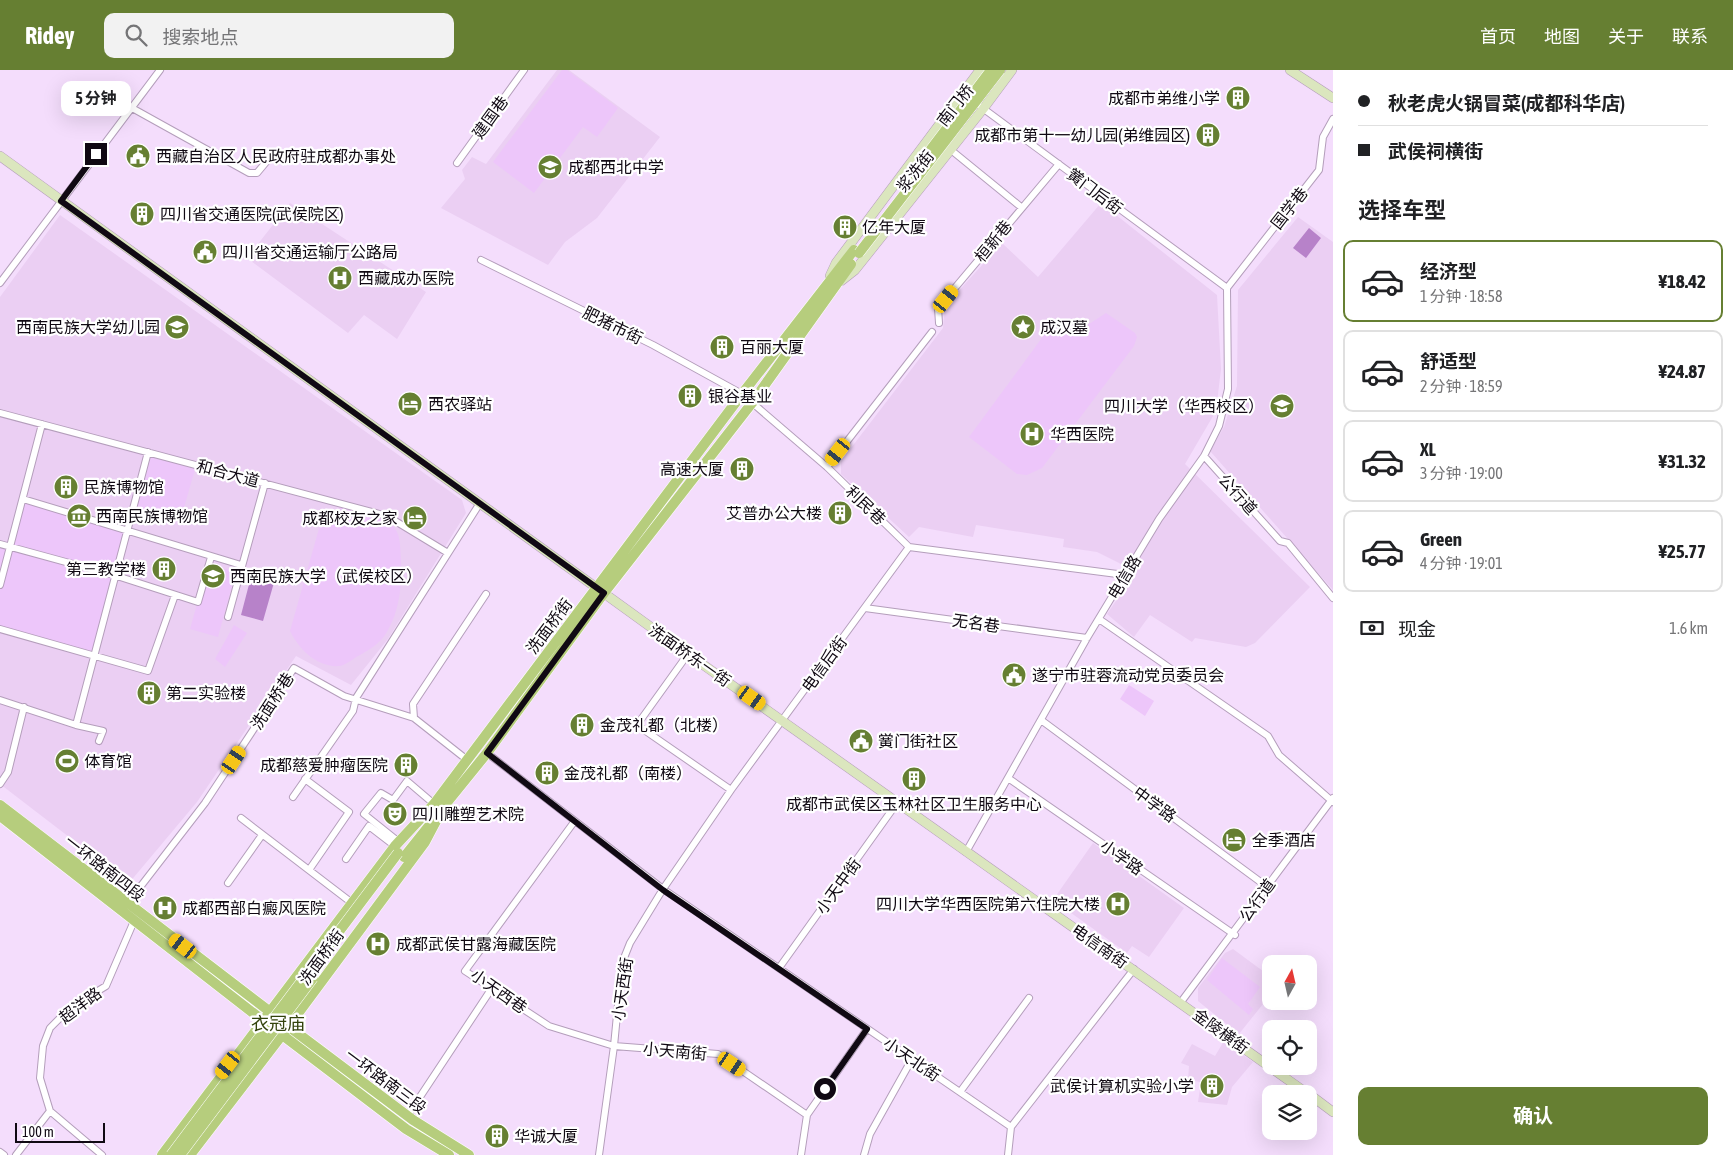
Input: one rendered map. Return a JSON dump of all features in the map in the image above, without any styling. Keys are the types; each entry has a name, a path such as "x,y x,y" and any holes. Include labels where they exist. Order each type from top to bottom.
{"main road":[{"name":"南门桥","path":"857,252 991,70"},
{"name":"南门桥","path":"857,252 1000,70"},
{"name":"浆洗街","path":"742,394 857,252"},
{"name":"浆洗街","path":"752,403 831,284"},
{"name":"洗面桥街","path":"162,1155 352,903 487,753 600,590 742,394"},
{"name":"洗面桥街","path":"190,1155 286,1031 425,842 439,805 466,759 752,403"},
{"name":"一环路南四段","path":"0,805 127,904 265,1016"},
{"name":"一环路南四段","path":"0,816 134,921 286,1031"},
{"path":"171,1155 399,849"},
{"path":"180,1155 399,849"},
{"name":"一环路南三段","path":"286,1031 406,1129 449,1155"},
{"name":"一环路南三段","path":"286,1031 413,1120 469,1155"}],"street":[{"path":"0,283 160,70"},
{"name":"建国巷","path":"457,163 524,70"},
{"name":"浆洗街","path":"831,284 836,262 980,70"},
{"name":"浆洗街","path":"831,284 855,270 984,109 1012,70"},
{"path":"1297,72 1333,98"},
{"name":"黉门后街","path":"964,93 1227,288"},
{"path":"132,108 249,173 257,173 267,161"},
{"name":"国学巷","path":"1227,288 1319,170 1323,137 1333,119"},
{"path":"951,150 1021,207"},
{"name":"洗面桥东一街","path":"0,156 688,654 784,721"},
{"name":"桓新巷","path":"939,323 938,308 1059,164"},
{"name":"肥猪市街","path":"481,260 653,345 742,394"},
{"name":"电信路","path":"966,852 1125,575 1159,519 1204,456 1219,426 1228,389 1227,288"},
{"path":"827,467 932,332"},
{"name":"利民巷","path":"742,394 827,467 909,547"},
{"name":"和合大道","path":"0,413 387,516 448,553"},
{"path":"0,586 42,424"},
{"path":"76,725 117,576 148,452"},
{"name":"公行道","path":"1204,456 1280,541 1288,543 1333,598"},
{"path":"228,617 265,483"},
{"path":"23,499 210,557 242,565"},
{"path":"293,797 352,711 356,698 480,503"},
{"path":"0,544 117,576 198,602 210,557"},
{"path":"865,608 909,547 1125,575"},
{"path":"414,718 413,704 486,594"},
{"path":"0,629 148,671 174,595"},
{"name":"无名巷","path":"865,608 1088,638"},
{"name":"电信后街","path":"784,721 865,608"},
{"path":"1099,619 1268,736 1279,755 1333,801"},
{"path":"688,654 637,726 731,790"},
{"name":"洗面桥巷","path":"127,904 205,803 294,668 344,696 356,698"},
{"path":"356,698 414,718 466,759"},
{"path":"0,700 76,725 103,731 99,742"},
{"path":"0,784 8,772 24,707"},
{"name":"中学路","path":"1041,720 1268,888"},
{"name":"小天西街","path":"599,1155 614,1046 622,963 625,953 663,890 731,790 784,721"},
{"name":"电信南街","path":"784,721 966,852 1134,969 1011,1127"},
{"name":"小天北街","path":"487,753 663,890 1011,1127"},
{"name":"小学路","path":"1008,778 1234,934"},
{"path":"305,779 349,812 309,870"},
{"path":"399,849 364,814 381,793 393,800 407,781 439,805"},
{"name":"公行道","path":"1182,1002 1333,801"},
{"name":"小天中街","path":"779,968 897,803"},
{"path":"241,818 352,903"},
{"name":"小天西巷","path":"574,822 466,971 549,1026 614,1046"},
{"path":"346,859 369,826 399,849"},
{"path":"228,883 262,834"},
{"name":"超洋路","path":"50,1111 40,1078 43,1046 50,1028 70,1008 106,986 128,931 134,921"},
{"name":"金陵横街","path":"1134,969 1296,1085"},
{"path":"408,1115 492,988"},
{"path":"960,1092 1029,998"},
{"path":"801,1155 807,1115 867,1029"},
{"name":"小天南街","path":"614,1046 718,1054 807,1115"},
{"path":"864,1155 870,1134 912,1059"},
{"name":"金陵横街","path":"1317,1100 1333,1112"},
{"path":"16,1155 50,1111 102,1155"},
{"path":"1008,1155 1011,1127"},
{"path":"0,1152 4,1155"}],"shaded area":[{"name":"成都西北中学","path":"557,70 569,70 660,137 597,218 565,242 548,265 441,208 465,179 462,170 472,157 486,164"},
{"path":"562,70 567,70 618,108 597,137 583,127 534,193 493,162"},
{"name":"西藏成办医院","path":"290,203 426,292 397,339 364,315 348,333 247,258"},
{"name":"华西医院","path":"1101,203 1217,295 1221,369 1216,411 1185,464 1310,587 1255,643 1246,647 1195,638 1192,642 1150,615 1134,637 1107,614 1135,573 1119,563 1097,552 1063,547 1064,539 976,525 973,537 919,527 909,537 841,474 841,461 943,328 945,306 1002,243 1038,277"},
{"name":"西南民族大学（武侯校区）","path":"60,215 462,500 466,513 388,639 351,685 296,656 197,802 129,883 0,784 0,297"},
{"name":"四川大学（华西校区）","path":"1298,217 1333,242 1333,590 1210,451 1224,427 1237,386 1238,290"},
{"path":"1309,228 1321,238 1306,258 1293,248"},
{"path":"1106,313 1135,333 1137,337 1134,346 1042,468 1027,475 1017,474 969,437 1047,331 1086,326"},
{"path":"151,457 195,469 180,522 136,510"},
{"path":"23,499 128,531 94,656 0,629 0,544 10,547"},
{"path":"341,508 371,514 391,524 398,533 400,541 401,578 395,614 388,630 379,642 345,664 332,666 316,661 304,651 290,631 322,518"},
{"path":"208,565 236,571 218,637 190,629"},
{"path":"252,573 275,579 263,621 241,615"},
{"path":"234,625 247,633 225,667 215,659"},
{"path":"1129,685 1154,701 1145,716 1120,699"},
{"name":"四川大学华西医院第六住院大楼","path":"1093,843 1184,908 1149,957 1132,946 1127,953 1053,900"},
{"path":"1233,949 1262,970 1262,1005 1239,1034 1198,1001 1198,988 1225,953"},
{"path":"1222,958 1260,987 1248,1004 1253,1009 1249,1015 1207,980"},
{"path":"1224,1041 1253,1062 1232,1087 1227,1105 1198,1102 1201,1082 1188,1080 1189,1066 1181,1063 1192,1044 1215,1056"}],"place":[{"name":"成都市弟维小学","path":"1238,98"},
{"name":"成都市第十一幼儿园(弟维园区)","path":"1208,135"},
{"name":"西藏自治区人民政府驻成都办事处","path":"138,156"},
{"name":"成都西北中学","path":"550,167"},
{"name":"四川省交通医院(武侯院区)","path":"142,214"},
{"name":"亿年大厦","path":"845,227"},
{"name":"四川省交通运输厅公路局","path":"205,252"},
{"name":"西藏成办医院","path":"340,278"},
{"name":"西南民族大学幼儿园","path":"177,327"},
{"name":"成汉墓","path":"1023,327"},
{"name":"百丽大厦","path":"722,347"},
{"name":"银谷基业","path":"690,396"},
{"name":"西农驿站","path":"410,404"},
{"name":"四川大学（华西校区）","path":"1282,406"},
{"name":"华西医院","path":"1032,434"},
{"name":"高速大厦","path":"742,469"},
{"name":"民族博物馆","path":"66,487"},
{"name":"艾普办公大楼","path":"840,513"},
{"name":"西南民族博物馆","path":"79,516"},
{"name":"成都校友之家","path":"415,518"},
{"name":"第三教学楼","path":"164,569"},
{"name":"西南民族大学（武侯校区）","path":"213,576"},
{"name":"遂宁市驻蓉流动党员委员会","path":"1014,675"},
{"name":"第二实验楼","path":"149,693"},
{"name":"金茂礼都（北楼）","path":"582,725"},
{"name":"黉门街社区","path":"861,741"},
{"name":"体育馆","path":"67,761"},
{"name":"成都慈爱肿瘤医院","path":"406,765"},
{"name":"金茂礼都（南楼）","path":"547,773"},
{"name":"成都市武侯区玉林社区卫生服务中心","path":"914,779"},
{"name":"四川雕塑艺术院","path":"395,814"},
{"name":"全季酒店","path":"1234,840"},
{"name":"四川大学华西医院第六住院大楼","path":"1118,904"},
{"name":"成都西部白癜风医院","path":"165,908"},
{"name":"成都武侯甘露海藏医院","path":"378,944"},
{"name":"武侯计算机实验小学","path":"1212,1086"},
{"name":"华诚大厦","path":"497,1136"}],"district":[{"name":"衣冠庙","path":"278,1024"}],"route":[{"path":"96,154 61,201 604,593 487,753 663,890 867,1029 825,1089"}]}
